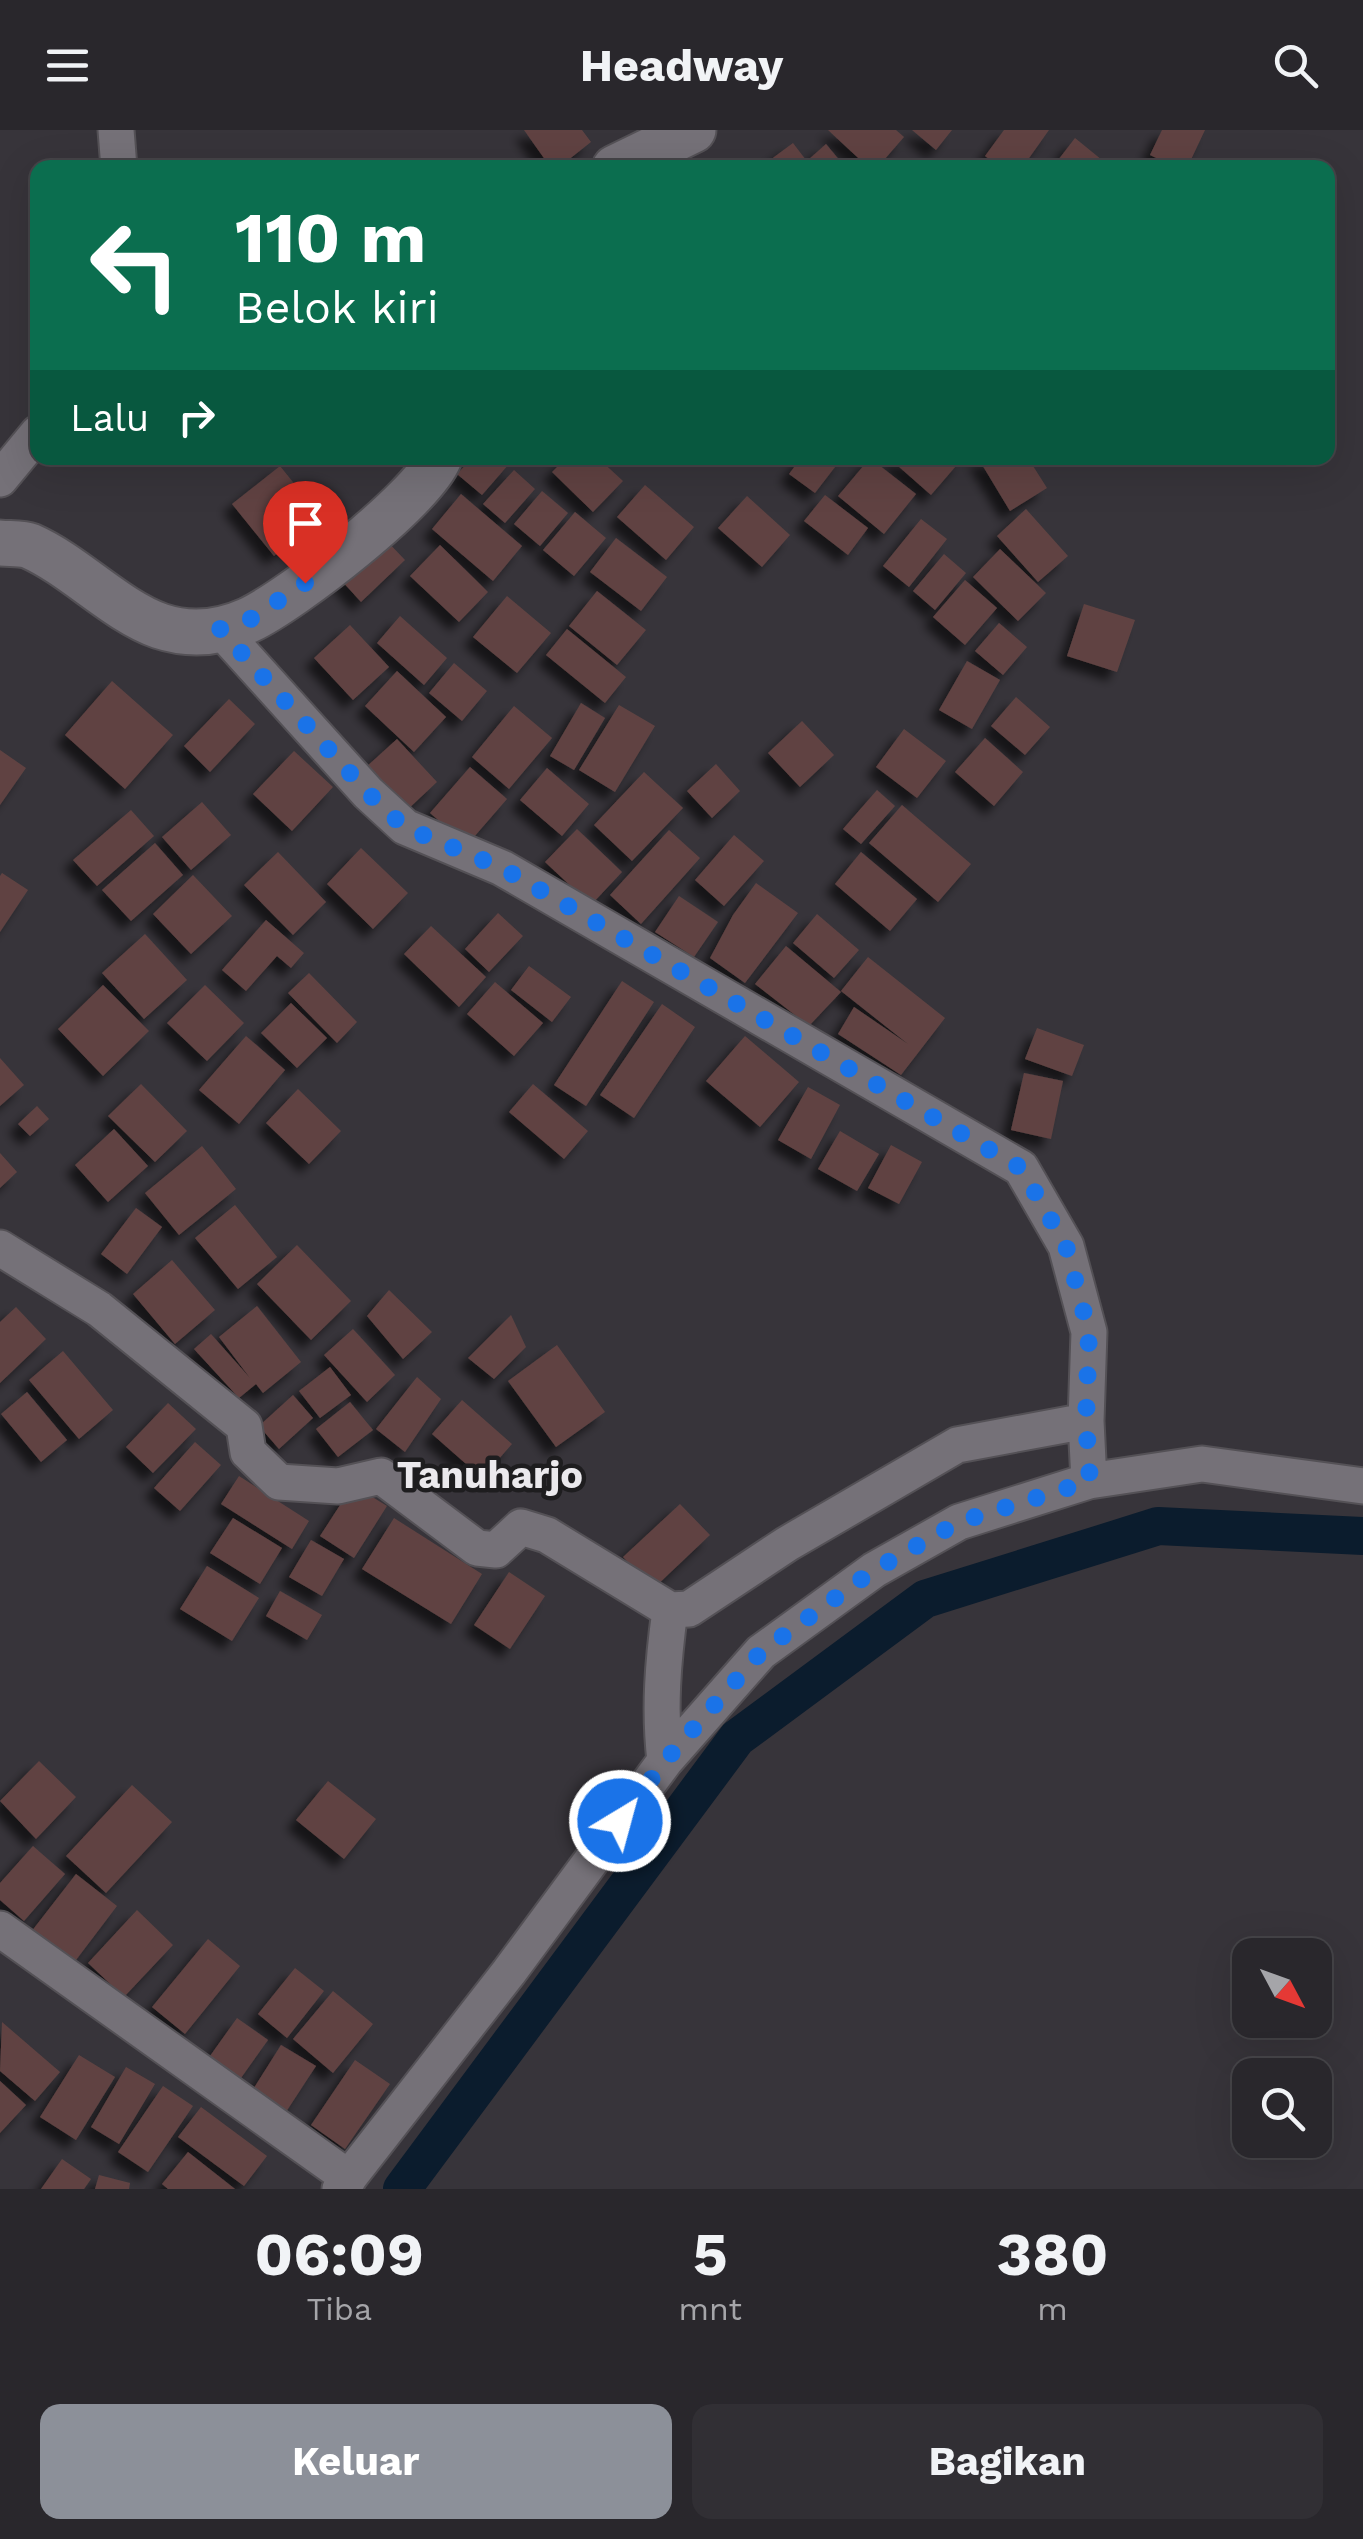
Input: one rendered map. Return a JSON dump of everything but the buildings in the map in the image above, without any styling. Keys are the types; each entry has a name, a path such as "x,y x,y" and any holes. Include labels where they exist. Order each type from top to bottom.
{"street":[{"path":"116,130 118,160"},
{"path":"639,160 693,130"},
{"path":"0,479 30,443"},
{"path":"0,543 28,545 155,624 189,634 220,629 249,620 333,564 420,486 434,465"},
{"path":"220,629 368,793 404,827 502,868 1021,1168 1066,1246 1089,1332 1086,1421 1090,1481"},
{"path":"0,1248 100,1309 244,1426 248,1452 279,1482 338,1486 381,1476 477,1548 496,1550 521,1526 547,1536 670,1610 688,1609 788,1544 957,1445 1086,1421"},
{"path":"0,1929 344,2183 509,1972 665,1761 761,1652 874,1570 959,1522 1090,1481 1202,1464 1363,1486"},
{"path":"665,1761 660,1719 670,1610"}],"waterway":[{"path":"402,2189 737,1738 925,1599 1158,1526 1363,1536"}],"district":[{"name":"Tanuharjo","path":"490,1475"}],"route":[{"path":"305,583 249,620 220,629 368,793 404,827 502,868 1021,1168 1066,1246 1089,1332 1086,1421 1090,1481 959,1522 874,1570 761,1652 665,1761 620,1821"}]}
